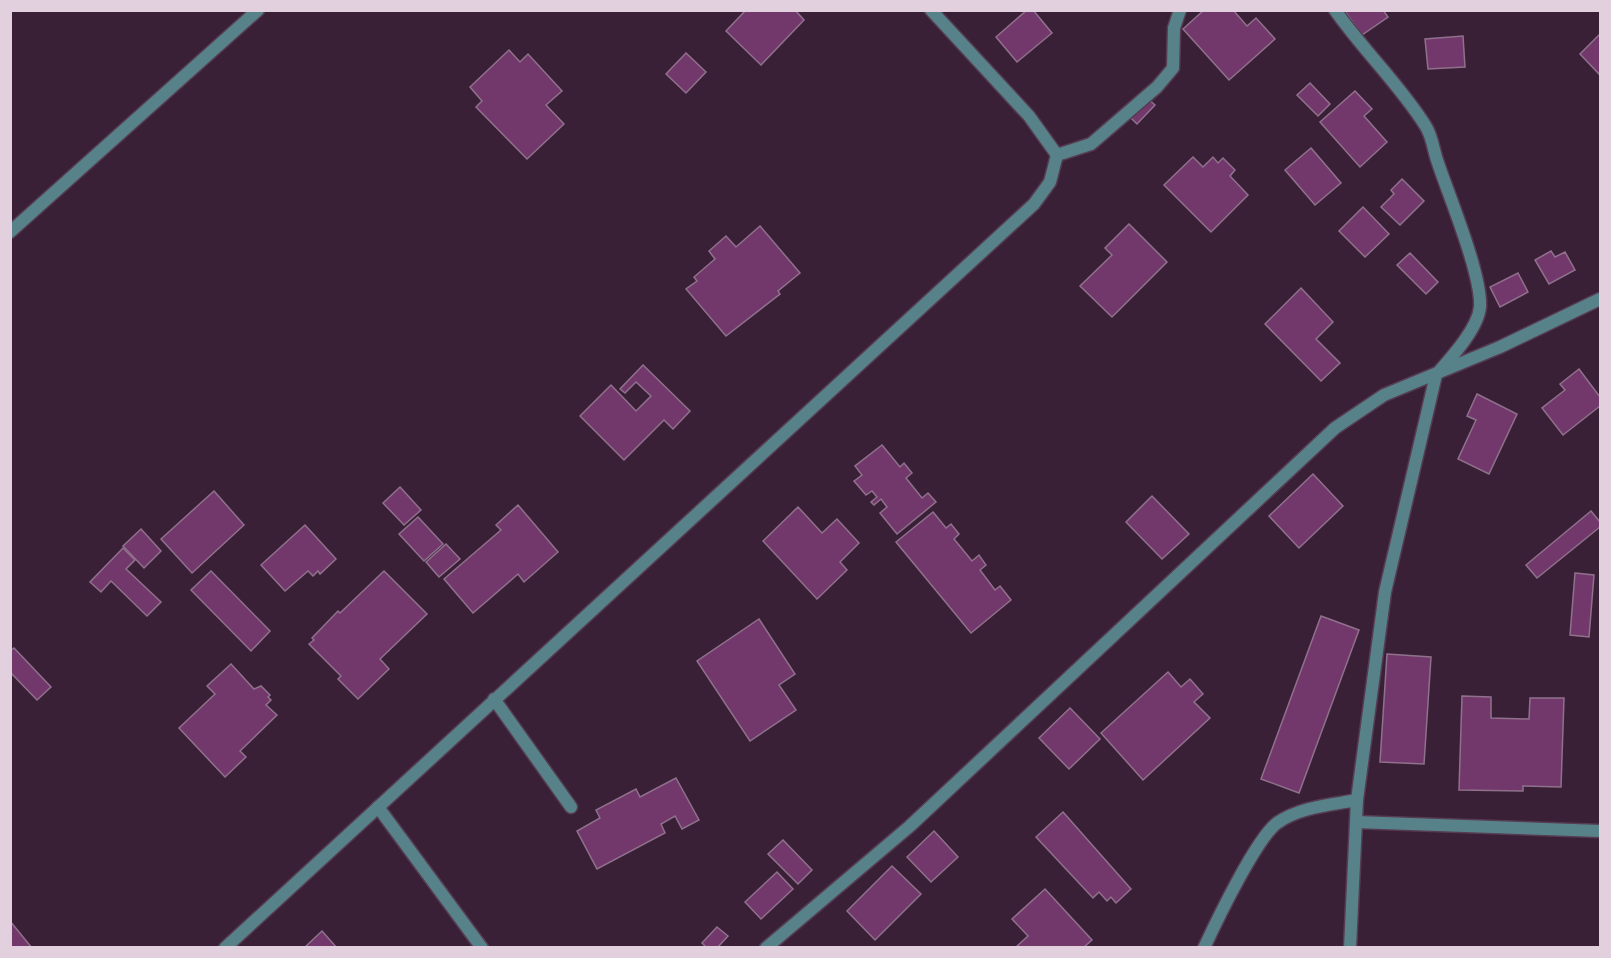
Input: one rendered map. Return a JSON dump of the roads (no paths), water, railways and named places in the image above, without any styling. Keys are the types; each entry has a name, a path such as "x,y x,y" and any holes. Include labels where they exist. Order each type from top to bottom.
{"street":[{"path":"10,232 258,10"},
{"path":"931,10 1029,116 1057,155"},
{"path":"1057,155 1091,144 1157,87 1173,68 1174,28 1180,10"},
{"path":"1335,10 1357,43 1404,95 1426,126 1470,260 1480,308 1475,322 1456,352 1436,375 1385,592 1357,800 1350,948"},
{"path":"225,948 1034,204 1050,182 1057,155"},
{"path":"766,948 910,826 1335,428 1384,395 1436,375 1600,298"},
{"path":"494,699 571,807"},
{"path":"1204,948 1257,848 1276,824 1301,811 1357,800"},
{"path":"378,807 482,948"},
{"path":"1356,822 1600,831"}]}
